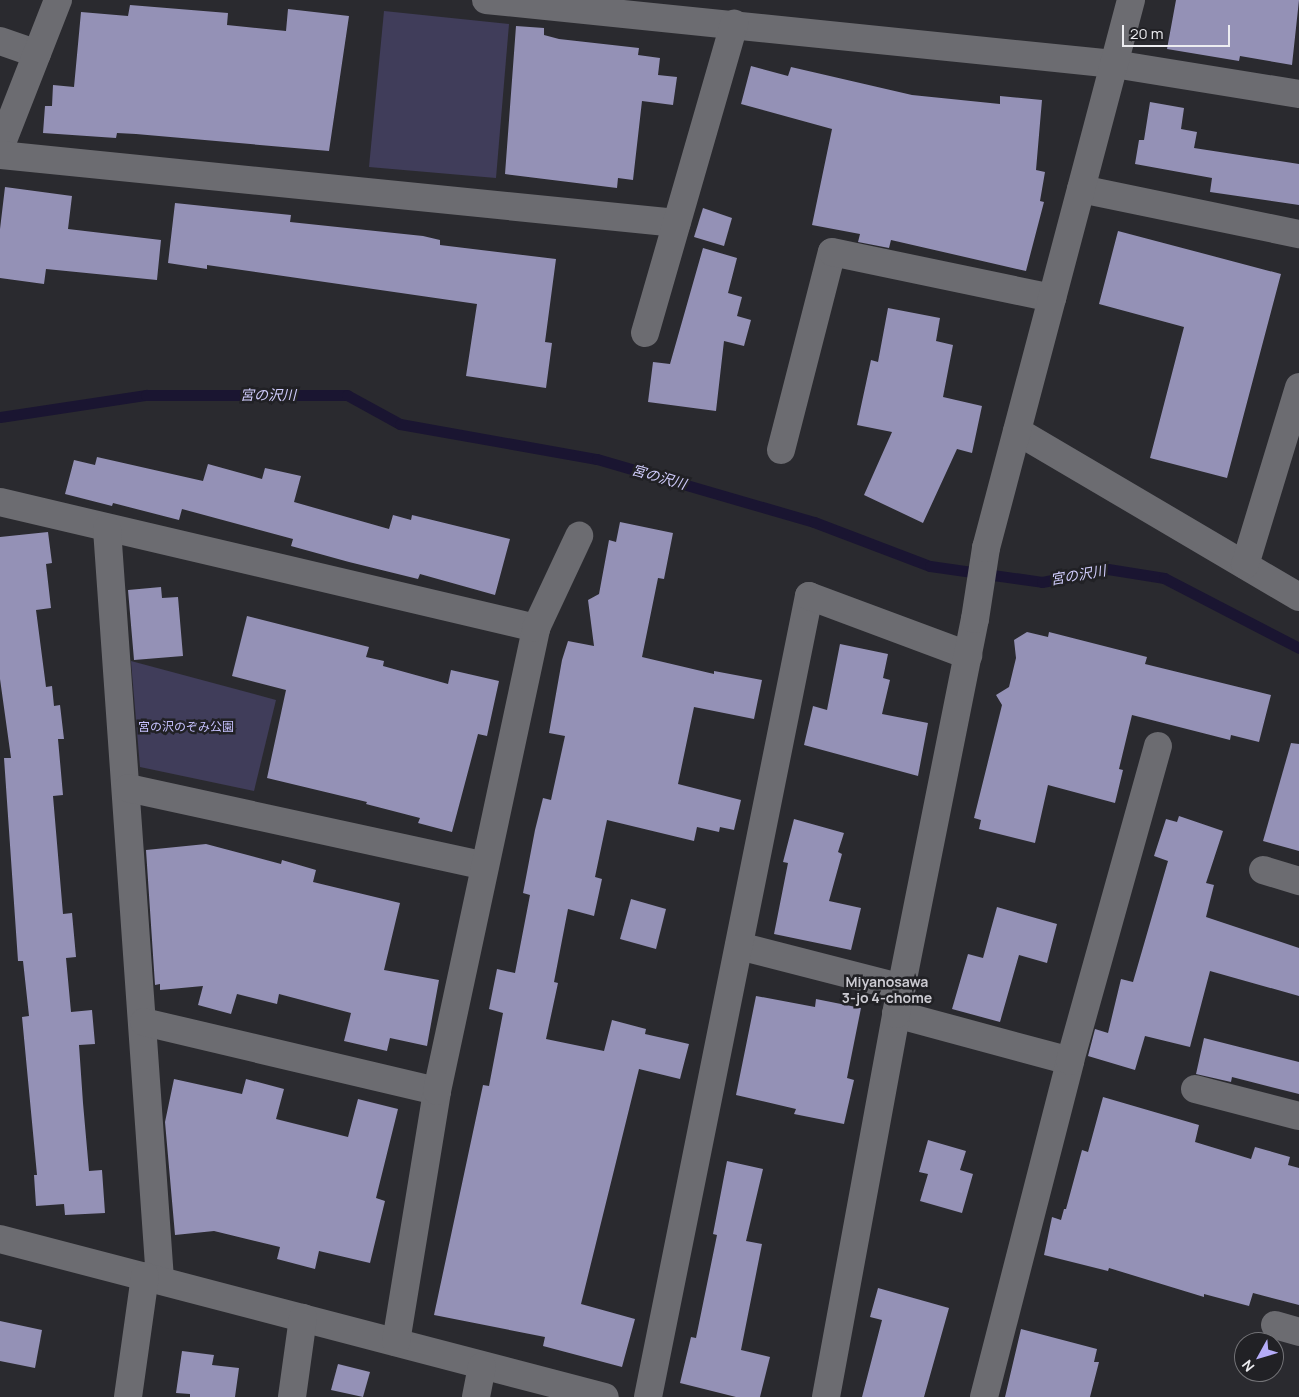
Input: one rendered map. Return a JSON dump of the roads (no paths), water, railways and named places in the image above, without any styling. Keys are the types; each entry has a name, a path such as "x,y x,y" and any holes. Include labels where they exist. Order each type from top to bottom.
{"street":[{"path":"0,148 58,0"},
{"path":"486,0 1114,64 1299,94"},
{"path":"826,1397 896,1014 975,619 986,548 1131,0"},
{"path":"645,333 734,24"},
{"path":"2,42 37,54"},
{"path":"0,155 677,223"},
{"path":"1081,189 1299,234"},
{"path":"781,450 832,252 1052,298"},
{"path":"1245,566 1299,387"},
{"path":"1017,431 1299,597"},
{"path":"0,502 108,529 536,628"},
{"path":"108,529 144,1022 153,1278 128,1397"},
{"path":"396,1342 437,1091 536,628 580,536"},
{"path":"648,1397 809,596 968,655"},
{"path":"984,1397 1070,1061 1158,746"},
{"path":"128,788 485,866"},
{"path":"1263,870 1299,881"},
{"path":"738,946 902,988"},
{"path":"896,1014 1070,1061"},
{"path":"144,1022 437,1091"},
{"path":"1195,1089 1299,1116"},
{"path":"0,1239 396,1342 482,1368 605,1397"},
{"path":"292,1397 302,1318"},
{"path":"476,1397 482,1368"}],"waterway":[{"name":"宮の沢川","path":"0,417 146,395 347,395 400,424 597,459 814,522 930,566 1042,582 1108,569 1164,578 1299,648"}],"district":[{"name":"Miyanosawa 3-jo 4-chome","path":"887,990"}],"park label":[{"name":"宮の沢のぞみ公園","path":"186,727"}]}
